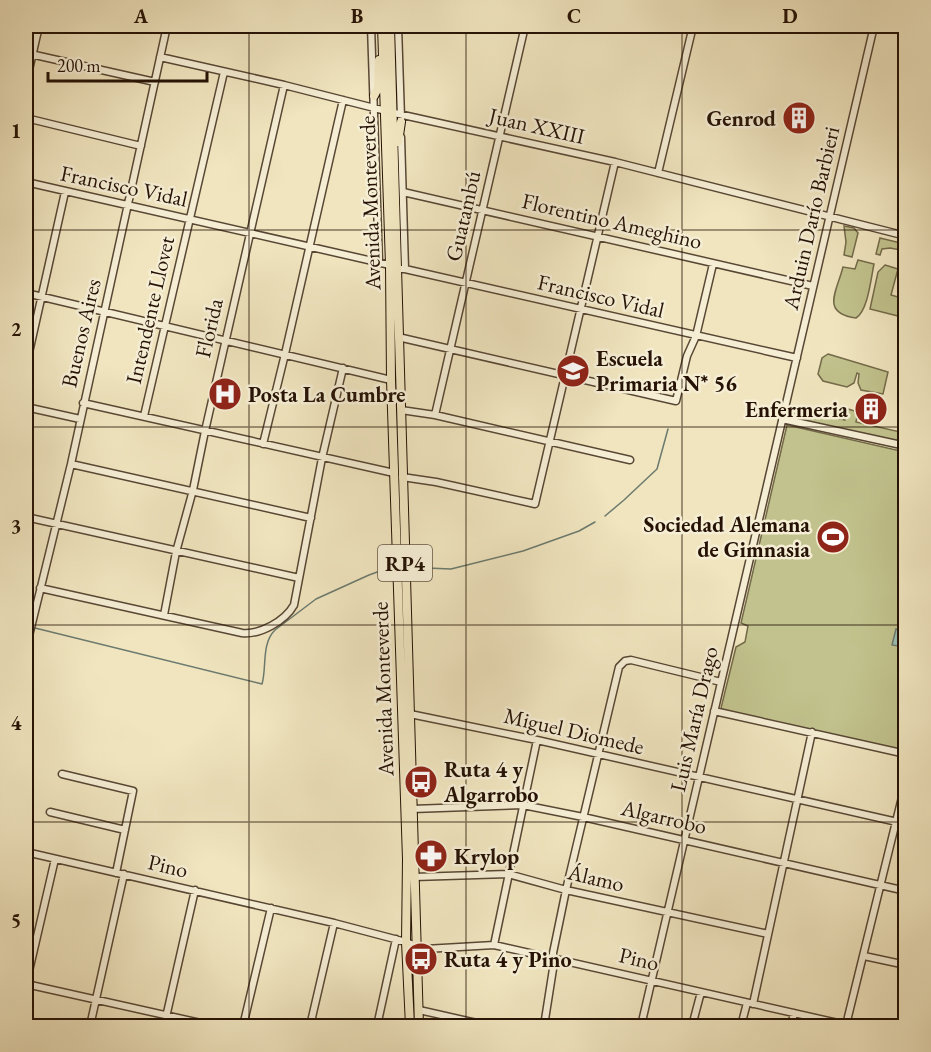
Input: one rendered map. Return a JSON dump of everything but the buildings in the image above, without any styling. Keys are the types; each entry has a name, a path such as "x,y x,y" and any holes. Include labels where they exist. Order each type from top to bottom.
{"main road":[{"name":"Avenida Monteverde","path":"382,26 399,136 398,172 394,179 397,268 391,380 407,859 406,942 410,1026"},
{"name":"Avenida Monteverde","path":"390,26 395,115 398,337 419,1026"},
{"path":"374,96 378,88 379,45 383,35"}],"street":[{"path":"26,83 29,53 39,26"},
{"name":"Buenos Aires","path":"26,648 29,618 40,588 71,464 167,26"},
{"name":"Avenida Monteverde","path":"371,26 379,263"},
{"path":"397,268 403,192 395,115 398,26"},
{"name":"Guatambú","path":"435,414 525,26"},
{"path":"658,173 693,26"},
{"name":"Arduin Darío Barbieri","path":"782,419 874,26"},
{"path":"29,53 155,82"},
{"name":"Juan XXIII","path":"160,57 284,85 395,115 615,162 906,236"},
{"name":"Intendente Llovet","path":"144,416 224,72"},
{"name":"Florida","path":"164,615 176,552 193,490 284,85"},
{"path":"263,444 343,100"},
{"path":"26,118 141,146"},
{"path":"402,477 436,482 535,504 615,162"},
{"name":"Francisco Vidal","path":"26,182 796,358"},
{"path":"26,366 65,192"},
{"name":"Florentino Ameghino","path":"403,192 813,286"},
{"path":"398,337 676,401 687,356 696,336 713,264"},
{"path":"26,293 391,380"},
{"path":"40,588 246,634 280,621 294,605 322,458 343,368"},
{"path":"83,403 394,473"},
{"path":"26,407 80,418"},
{"path":"401,410 435,414 630,460"},
{"path":"782,419 906,446"},
{"name":"Luis María Drago","path":"641,1026 782,419"},
{"path":"71,464 311,518"},
{"path":"26,517 299,578"},
{"path":"543,1026 566,890 619,667 622,663 631,660 721,682"},
{"path":"714,711 906,754"},
{"name":"Miguel Diomede","path":"410,714 537,740 906,824"},
{"path":"741,1026 750,1003 768,934 812,732"},
{"path":"494,945 537,740"},
{"path":"62,774 133,791 116,873"},
{"path":"845,1026 906,781"},
{"name":"Algarrobo","path":"411,809 523,805 583,816 906,891"},
{"path":"50,812 124,831"},
{"name":"Pino","path":"26,852 334,923 425,949 494,945 845,1026"},
{"path":"55,859 26,984 214,1026"},
{"path":"90,1026 124,874"},
{"name":"Álamo","path":"414,877 508,874 566,890 768,934"},
{"path":"164,1026 195,890"},
{"path":"243,1026 271,908"},
{"path":"310,1026 334,923"},
{"path":"377,1026 396,939"},
{"path":"864,956 906,965"},
{"path":"692,1026 700,992"},
{"path":"419,1010 490,1026"},
{"path":"791,1026 794,1014"}],"green space":[{"path":"844,226 854,228 858,233 852,257 844,255 846,242"},
{"path":"880,238 905,244 905,263 899,262 901,250 882,249 880,255 876,254"},
{"path":"858,260 874,264 866,302 856,318 838,311 834,306 834,300 843,267 855,269"},
{"path":"885,265 898,269 891,295 905,299 902,317 870,309 878,272"},
{"path":"828,354 888,372 883,394 861,390 857,373 854,383 847,387 823,381 818,374 822,358"},
{"path":"789,406 845,420 848,409 858,412 856,422 905,433 905,445 786,418"},
{"name":"Sociedad Alemana de Gimnasia","path":"787,425 905,452 905,751 723,711 721,708 736,647 745,642 748,626 741,623"}],"water":[{"path":"896,629 905,631 905,647 892,645"}],"waterway":[{"path":"605,516 657,469 668,429"},
{"path":"410,572 427,568 451,569 523,551 579,531 595,522"},
{"path":"35,628 262,684 266,649 275,630 316,599 380,571 388,573"}],"place":[{"name":"Genrod","path":"799,118"},
{"name":"Escuela Primaria N* 56","path":"573,371"},
{"name":"Posta La Cumbre","path":"225,394"},
{"name":"Enfermeria","path":"871,409"},
{"name":"Sociedad Alemana de Gimnasia","path":"833,537"},
{"name":"Ruta 4 y Algarrobo","path":"421,782"},
{"name":"Krylop","path":"431,856"},
{"name":"Ruta 4 y Pino","path":"421,959"}]}
